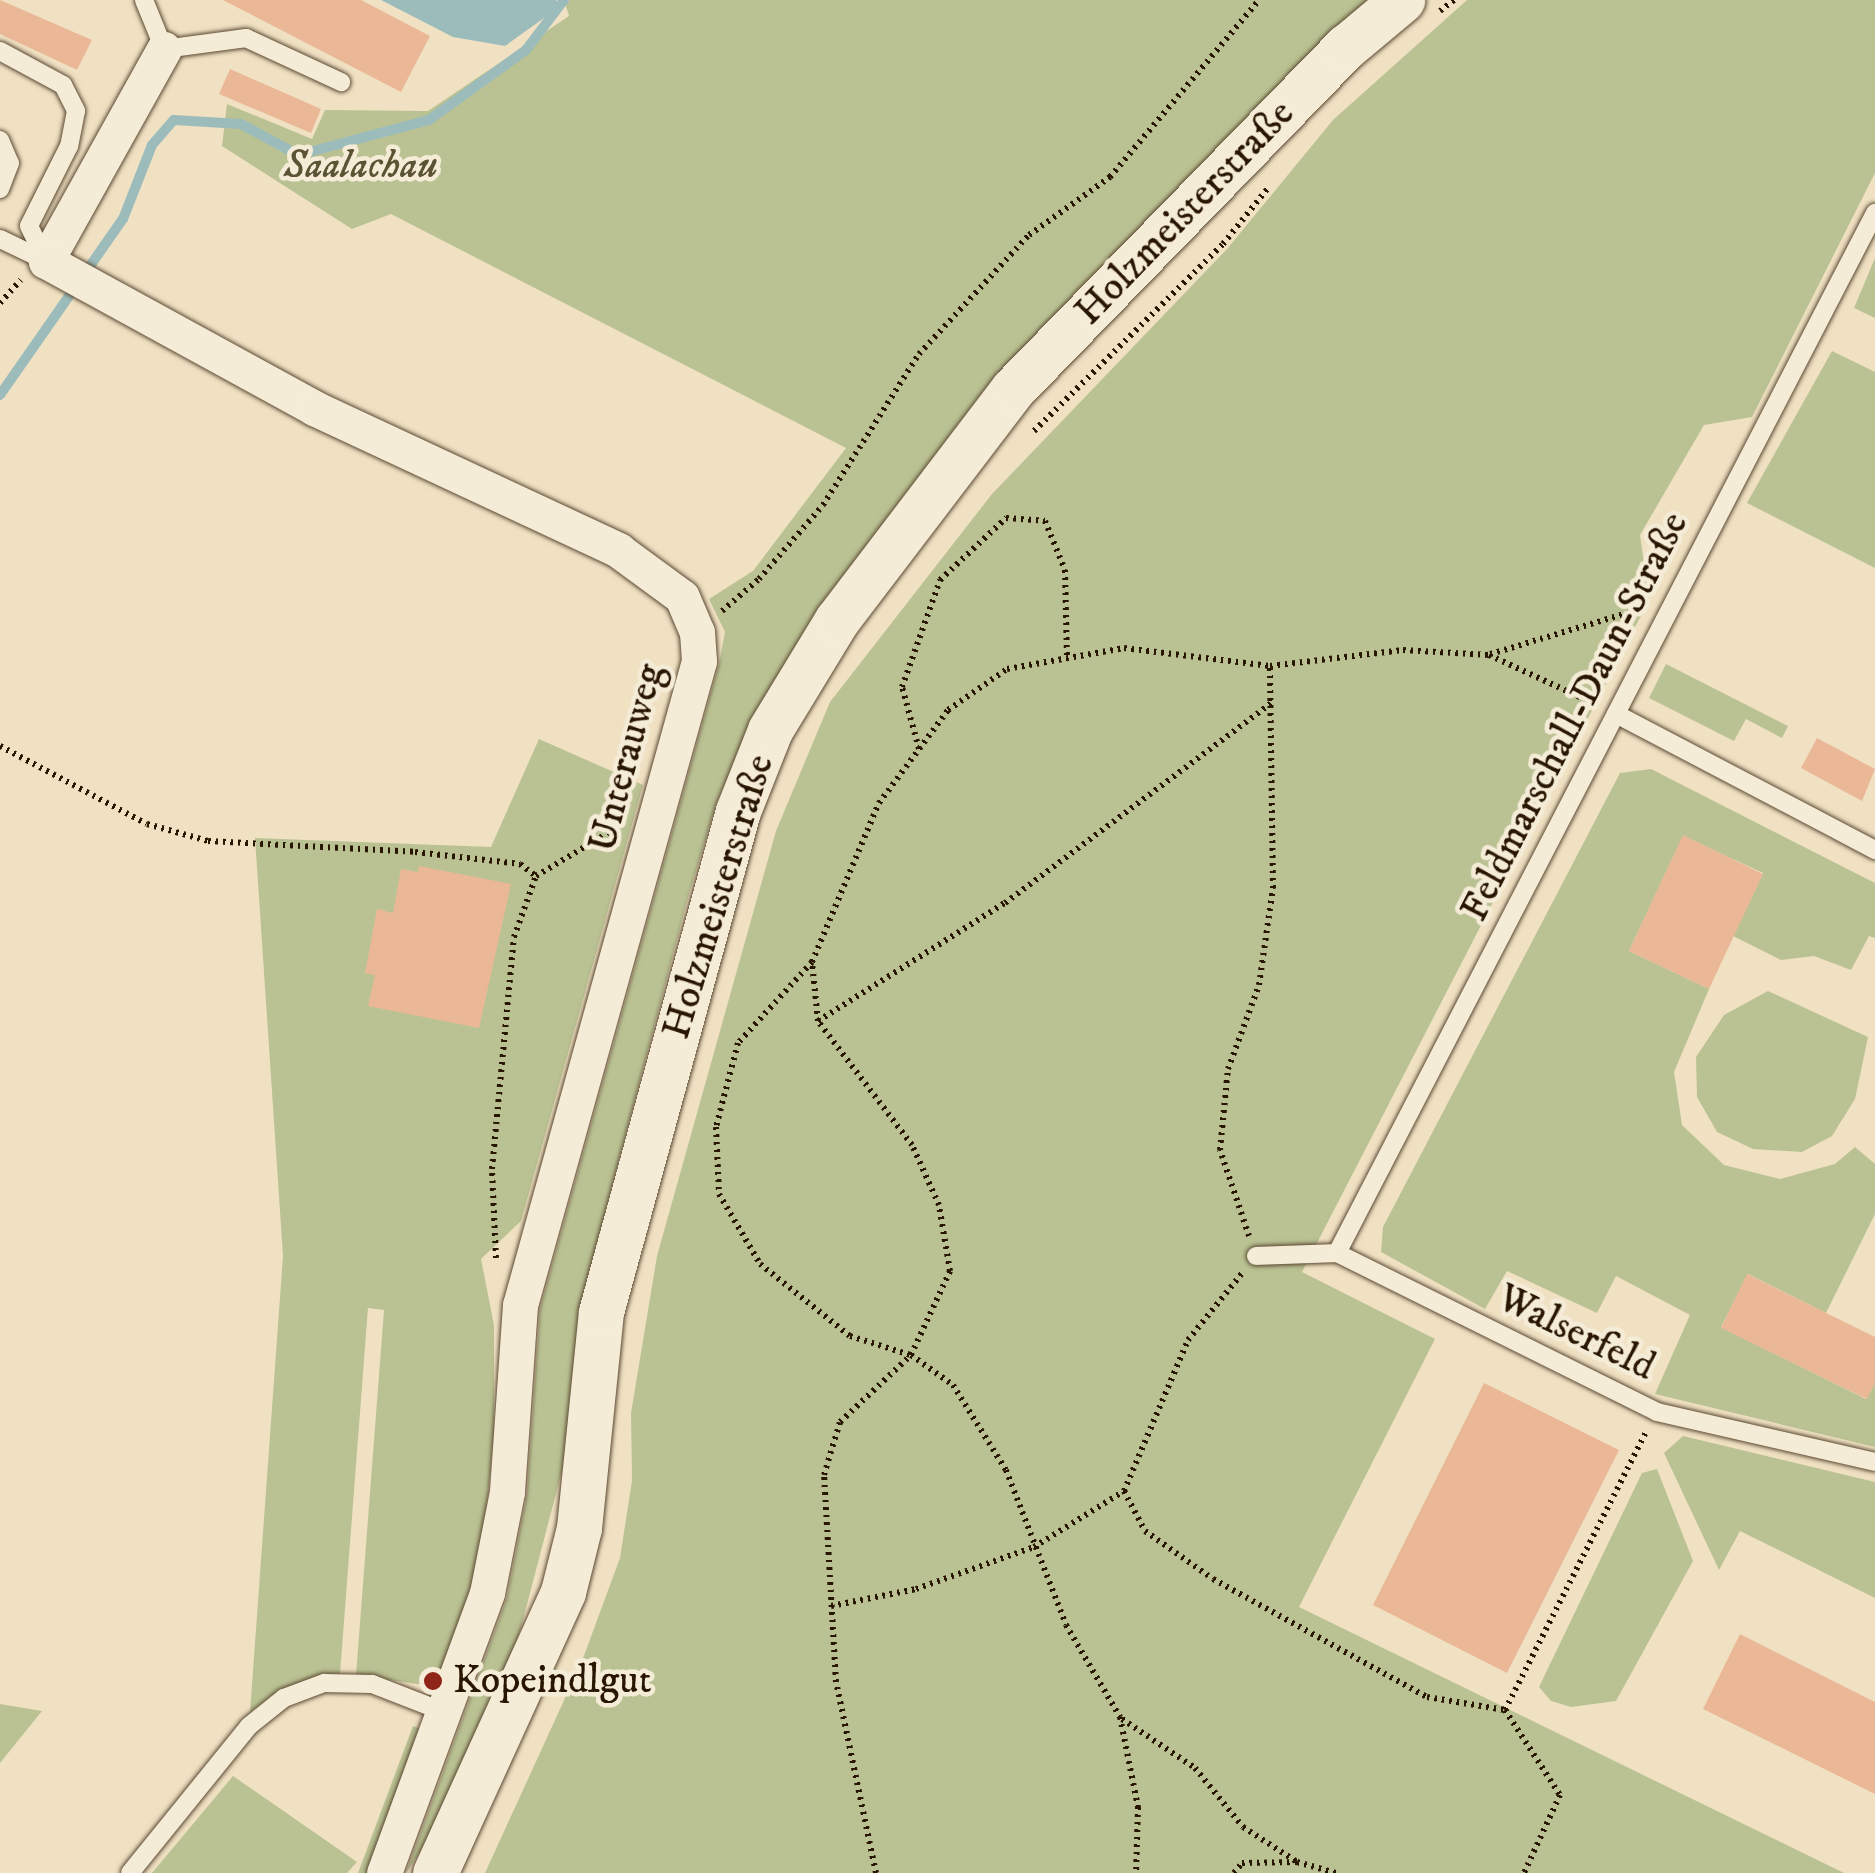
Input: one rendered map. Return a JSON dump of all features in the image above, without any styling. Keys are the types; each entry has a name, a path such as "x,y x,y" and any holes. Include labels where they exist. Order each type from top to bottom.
{"street":[{"name":"Holzmeisterstraße","path":"435,1873 563,1592 580,1528 601,1312 738,811 770,730 837,620 1013,389 1347,46 1413,13"},
{"path":"53,266 164,48"},
{"name":"Unterauweg","path":"53,266 314,408 618,550 682,597 698,632 698,662 520,1305 498,1547 444,1712 384,1873"}],"lane":[{"path":"144,0 164,48 246,38 341,82"},
{"path":"0,51 63,85 76,112 68,146 28,226 53,266"},
{"path":"0,140 10,163 0,189"},
{"name":"Feldmarschall-Daun-Straße","path":"1337,1253 1875,213"},
{"path":"0,239 53,266"},
{"path":"1616,714 1875,850"},
{"name":"Walserfeld","path":"1256,1256 1337,1253 1657,1412 1875,1462"},
{"path":"130,1873 249,1726 284,1698 324,1683 372,1684 444,1712"}],"path":[{"path":"698,632 759,580 822,506 920,354 1030,236 1122,164 1259,0"},
{"path":"1413,13 1454,0"},
{"path":"1023,441 1223,244 1279,174"},
{"path":"920,749 902,687 940,580 1006,518 1044,521 1065,570 1067,658"},
{"path":"1136,1873 1138,1807 1120,1718 1066,1626 1006,1470 954,1385 911,1355 850,1336 760,1264 719,1194 716,1127 738,1043 812,962 879,803 948,710 1007,669 1124,648 1270,666 1403,650 1489,655 1629,614 1680,591"},
{"path":"1489,655 1616,714"},
{"path":"831,1606 916,1589 1034,1547 1124,1491 1188,1340 1256,1256 1220,1150 1228,1069 1258,984 1273,888 1270,666"},
{"path":"818,1020 1005,903 1272,702"},
{"path":"0,746 147,824 208,841 450,856 520,864 536,876"},
{"path":"520,1305 496,1263 492,1169 504,1000 514,937 536,876 658,804"},
{"path":"812,962 818,1020 912,1145 939,1204 950,1271 911,1355 840,1422 824,1475 836,1682 876,1873"},
{"path":"1505,1710 1657,1412"},
{"path":"1124,1491 1145,1531 1213,1579 1427,1697 1505,1710 1560,1796 1525,1873"},
{"path":"1120,1718 1195,1768 1244,1828 1297,1862 1336,1873"},
{"path":"1234,1873 1242,1864 1297,1862"}],"green space":[{"name":"Saalachau","path":"564,0 1368,0 752,721 716,804 689,894 583,1296 563,1467 519,1635 437,1826 406,1873 507,1598 527,1494 540,1309 719,664 725,632 709,599 753,571 846,448 391,214 352,229 222,146 227,104 312,139 325,110 428,111 569,16"},
{"path":"1467,0 1875,0 1875,173 1752,417 1704,425 1640,535 1649,600 1302,1272 1435,1339 1299,1607 1844,1873 485,1873 582,1661 620,1558 632,1481 631,1413 657,1256 776,831 830,702 992,494 1227,249 1333,120"},
{"path":"1875,258 1875,318 1854,308"},
{"path":"1832,351 1875,372 1875,568 1747,503"},
{"path":"1666,664 1788,726 1782,738 1746,719 1734,741 1649,698"},
{"path":"539,739 643,785 521,1221 481,1259 494,1325 494,1432 483,1547 444,1688 356,1675 384,1310 368,1308 340,1674 280,1690 250,1712 283,1256 255,838 491,847"},
{"path":"1651,769 1875,883 1875,938 1869,936 1851,970 1814,956 1781,960 1733,936 1763,873 1683,836 1629,951 1709,989 1674,1072 1682,1125 1724,1165 1780,1179 1835,1164 1855,1147 1875,1164 1875,1214 1826,1313 1748,1274 1721,1327 1866,1399 1875,1383 1875,1447 1655,1394 1690,1315 1616,1276 1597,1313 1507,1271 1485,1309 1381,1252 1383,1227 1620,773"},
{"path":"1768,991 1868,1037 1855,1099 1832,1136 1802,1152 1753,1149 1717,1132 1697,1097 1696,1057 1724,1015"},
{"path":"1683,1436 1875,1482 1875,1598 1740,1531 1719,1570 1664,1453"},
{"path":"1657,1469 1693,1561 1616,1701 1571,1707 1551,1701 1539,1687 1642,1473"},
{"path":"0,1704 42,1711 0,1763"},
{"path":"413,1726 428,1731 374,1873 358,1873"},
{"path":"233,1776 357,1862 347,1873 152,1873"}],"water":[{"path":"381,0 556,0 558,8 505,46 453,37"}],"building":[{"path":"0,0 92,40 77,70 0,34"},
{"path":"223,0 361,0 430,36 401,92"},
{"path":"230,69 321,109 311,133 219,94"},
{"path":"1817,738 1875,769 1862,801 1801,768"},
{"path":"1683,835 1763,874 1709,989 1629,951"},
{"path":"419,866 511,884 479,1028 368,1006 375,975 365,973 377,909 393,913 401,869 418,872"},
{"path":"1747,1274 1875,1337 1875,1383 1867,1399 1721,1328"},
{"path":"1484,1383 1619,1450 1507,1673 1373,1605"},
{"path":"1740,1634 1875,1702 1875,1794 1703,1709"}],"waterway":[{"path":"0,395 123,219 152,145 174,120 241,124 298,155 429,120 526,50 564,0"}],"place":[{"name":"Kopeindlgut","path":"433,1681"}]}
